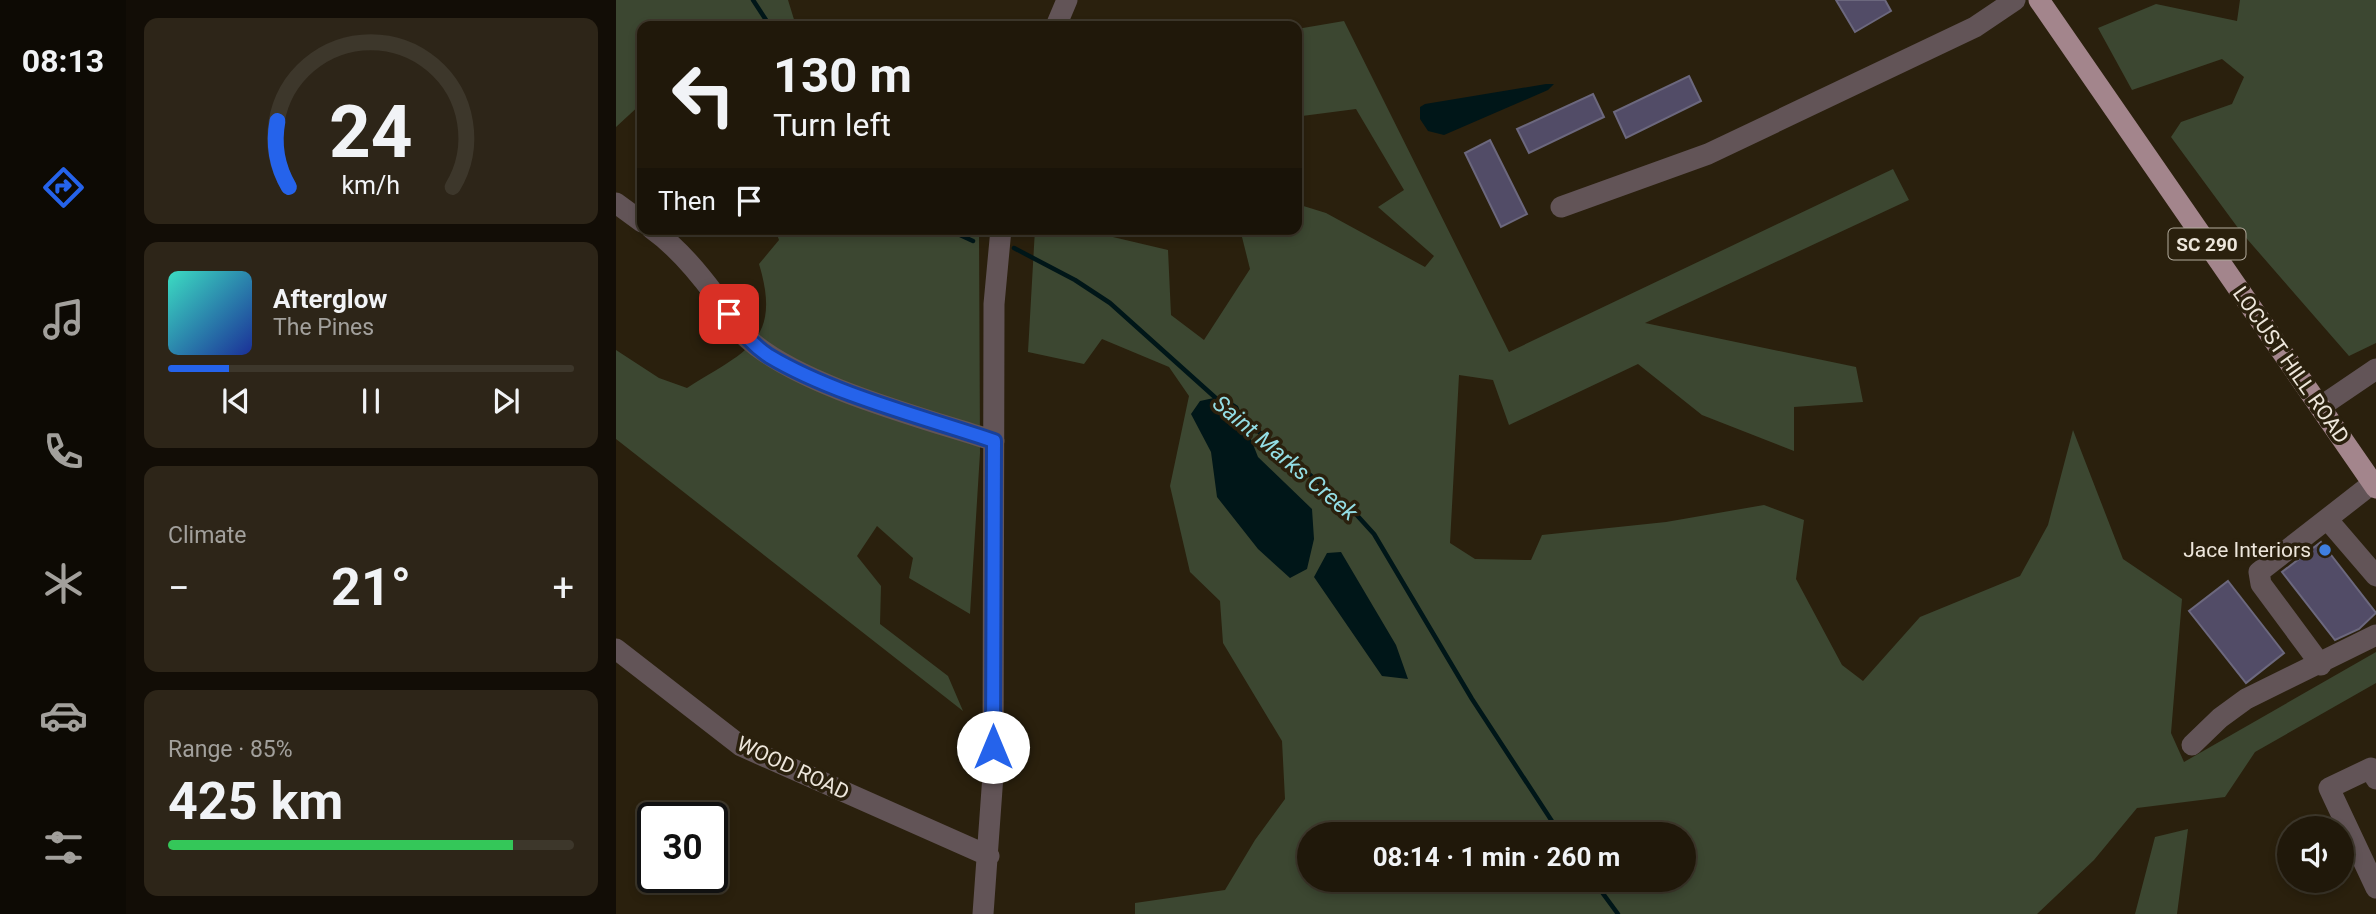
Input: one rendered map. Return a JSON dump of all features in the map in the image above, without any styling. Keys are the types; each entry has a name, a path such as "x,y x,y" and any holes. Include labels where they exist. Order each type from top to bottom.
{"main road":[{"name":"LOCUST HILL ROAD","path":"2039,0 2374,485"}],"street":[{"path":"1058,21 1067,0"},
{"path":"1561,207 1708,154 1975,27 2015,0"},
{"path":"616,203 637,218"},
{"path":"660,235 712,292 745,337 768,355 806,375 994,441"},
{"path":"983,914 993,775 994,304 1000,235"},
{"path":"2320,407 2376,369"},
{"path":"2321,665 2258,577 2259,572 2374,485"},
{"path":"2327,519 2376,576"},
{"path":"2192,745 2220,718 2246,699 2321,665 2376,635"},
{"name":"WOOD ROAD","path":"616,649 741,746 989,856"},
{"path":"2376,779 2371,768 2329,788 2376,888"}],"green space":[{"path":"616,0 788,0 794,21 637,21 637,108 616,127"},
{"path":"2240,0 2376,0 2376,343 2349,356 2241,232 2171,137 2181,122 2232,104 2244,77 2222,59 2132,90 2098,28 2156,4 2237,21"},
{"path":"1344,21 1509,352 1893,169 1909,200 1645,323 1856,367 1863,402 1794,407 1794,451 1702,415 1638,364 1509,425 1493,380 1459,375 1450,543 1475,559 1531,560 1542,535 1666,522 1764,505 1804,520 1796,579 1842,665 1863,681 1920,617 2020,576 2048,525 2073,430 2123,559 2182,599 2171,733 2184,762 2376,652 2376,683 2255,752 2225,797 2137,808 2094,860 2037,914 1135,914 1135,903 1225,890 1255,840 1285,799 1282,741 1223,643 1220,601 1190,572 1170,486 1189,396 1169,367 1102,339 1084,364 1028,352 1035,235 1104,235 1168,250 1171,315 1204,340 1250,269 1242,235 1302,235 1302,206 1326,213 1425,267 1434,256 1378,207 1404,190 1356,109 1302,116 1302,28"},
{"path":"777,235 979,235 980,453 970,614 909,578 913,558 877,526 857,556 881,586 880,624 948,676 963,711 616,439 616,350 659,378 687,388 725,365 753,342 762,328 766,312 759,264 779,240"},
{"path":"2188,829 2177,914 2135,914 2155,837"}],"shaded area":[{"path":"1554,84 1548,90 1444,135 1428,131 1420,119 1420,107 1425,104"},
{"path":"1223,396 1238,406 1258,457 1312,509 1314,539 1307,569 1290,578 1258,549 1217,497 1211,452 1191,414 1200,401"},
{"path":"1341,552 1396,645 1408,679 1382,676 1314,577 1327,553"}],"building":[{"path":"1836,0 1885,0 1891,11 1855,32"},
{"path":"1689,76 1701,101 1626,138 1614,112"},
{"path":"1593,94 1604,117 1529,153 1517,129"},
{"path":"1490,140 1527,214 1501,227 1465,153"},
{"path":"2321,542 2376,613 2359,629 2335,640 2282,572"},
{"path":"2228,581 2284,653 2246,683 2189,611"}],"waterway":[{"name":"Saint Marks Creek","path":"753,0 767,21"},
{"name":"Saint Marks Creek","path":"960,235 973,241"},
{"name":"Saint Marks Creek","path":"1014,248 1075,280 1110,303 1218,400"},
{"name":"Saint Marks Creek","path":"1239,415 1354,512 1374,534 1472,699 1552,822"},
{"name":"Saint Marks Creek","path":"1602,892 1618,914"}],"place":[{"name":"Jace Interiors","path":"2325,550"}],"route":[{"path":"729,314 745,337 768,355 806,375 994,441 993,747"}]}
